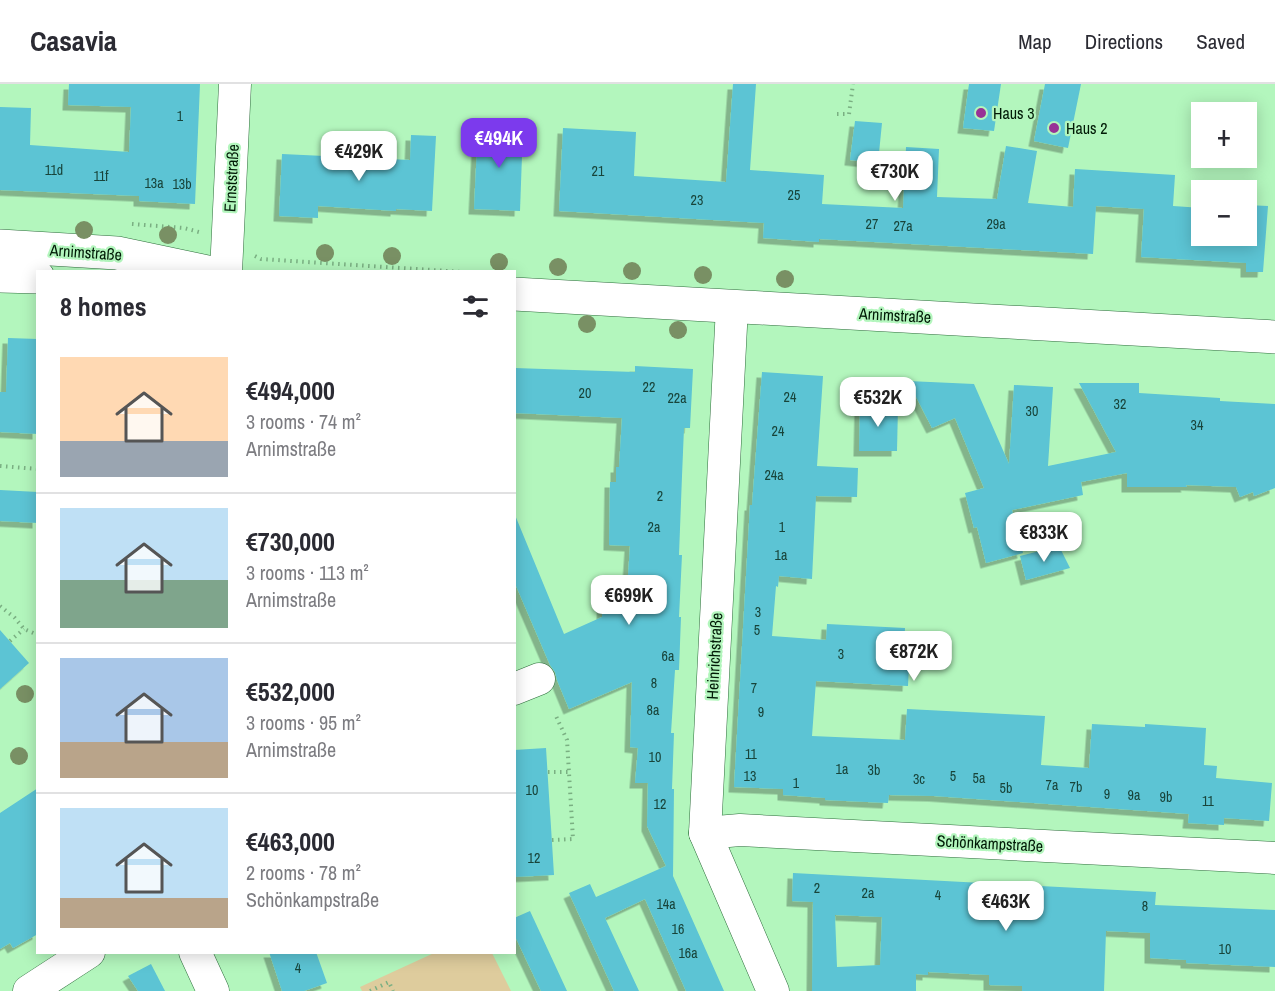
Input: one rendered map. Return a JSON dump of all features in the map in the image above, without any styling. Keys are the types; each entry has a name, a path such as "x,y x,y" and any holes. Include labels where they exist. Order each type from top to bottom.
{"main road":[{"name":"Arnimstraße","path":"0,246 117,253 198,270"},
{"name":"Arnimstraße","path":"0,276 36,277"},
{"name":"Arnimstraße","path":"516,294 1275,337"}],"street":[{"name":"Ernststraße","path":"226,270 235,84"},
{"name":"Heinrichstraße","path":"732,307 705,833 773,991"},
{"name":"Schönkampstraße","path":"705,833 740,830 1275,858"},
{"path":"29,991 86,954"},
{"path":"196,954 213,991"}],"path":[{"path":"837,114 849,114 853,84"},
{"path":"228,241 261,259 406,270"},
{"path":"0,466 36,469"},
{"path":"0,606 24,629 36,634"},
{"path":"10,641 24,629"},
{"path":"552,840 573,839 567,740 556,716"},
{"path":"548,772 569,772"},
{"path":"370,991 389,982 393,991"}],"shaded area":[{"path":"432,954 492,954 511,991 362,991 360,987"}],"building":[{"path":"69,84 200,84 195,204 139,201 139,196 0,190 0,107 31,108 30,145 129,152 131,107 68,105"},
{"path":"733,84 756,84 750,170 824,175 822,204 903,208 906,147 939,149 937,197 997,199 1006,146 1037,151 1028,203 1073,207 1075,169 1175,175 1173,206 1191,207 1191,246 1257,246 1257,206 1268,206 1263,272 1246,272 1246,263 1141,257 1144,209 1096,206 1093,254 763,238 764,223 559,211 563,128 636,132 634,176 726,182"},
{"name":"Haus 3","path":"969,84 1001,84 994,131 963,128"},
{"path":"1045,84 1081,84 1068,148 1034,141"},
{"path":"855,121 882,123 878,163 850,160"},
{"path":"478,126 523,128 520,211 474,209"},
{"path":"411,135 436,136 432,211 318,206 318,218 279,216 282,154 410,160"},
{"path":"8,338 36,339 36,434 0,432 0,392 6,392"},
{"path":"635,366 693,369 690,428 684,428 679,555 682,555 679,670 675,670 671,733 674,733 673,876 724,991 686,991 645,899 605,918 639,991 614,991 569,893 590,884 596,897 666,866 647,826 648,783 635,783 638,748 630,747 632,682 569,709 516,586 516,517 564,634 602,617 603,590 627,591 630,546 609,545 610,482 616,482 616,467 619,467 622,418 516,413 516,368 635,372"},
{"path":"762,372 823,376 817,466 858,468 857,497 816,496 812,579 779,576 778,587 776,586 772,636 826,640 827,624 905,628 904,645 910,646 908,686 816,681 812,736 905,740 907,709 1045,716 1041,765 1089,768 1092,724 1145,727 1145,724 1206,728 1204,765 1217,766 1216,778 1272,783 1269,821 1224,818 1224,825 1188,823 1189,814 934,796 889,795 888,803 825,800 825,798 783,795 783,789 734,787 750,505 752,505"},
{"path":"908,381 974,384 1009,464 1014,385 1053,387 1048,466 1116,452 1079,383 1139,383 1139,393 1275,404 1275,488 1254,496 1253,492 1240,497 1236,487 1186,485 1187,487 1127,487 1127,473 1081,482 1083,495 1012,510 1023,553 986,563 965,493 984,488 955,418 932,428"},
{"path":"860,405 898,406 897,451 859,451"},
{"path":"0,490 36,492 36,523 0,521"},
{"path":"1059,546 1070,568 1026,580 1020,556"},
{"path":"0,630 29,663 0,689"},
{"path":"546,748 554,875 516,877 516,750"},
{"path":"36,789 36,935 13,948 10,943 0,949 0,813"},
{"path":"793,873 1156,892 1155,905 1275,910 1275,967 1186,963 1186,960 1150,958 1150,933 1106,931 1104,991 1022,991 1022,986 989,985 989,975 928,972 928,975 916,974 916,991 812,991 813,902 792,901","holes":["835,915 882,917 880,965 837,967"]},
{"path":"530,911 567,991 541,991 516,938 516,917"},
{"path":"270,954 317,954 327,983 304,991 282,991"},
{"path":"151,964 165,991 138,991 128,976"}],"place":[{"name":"Haus 3","path":"981,113"},
{"name":"Haus 2","path":"1054,128"}]}
